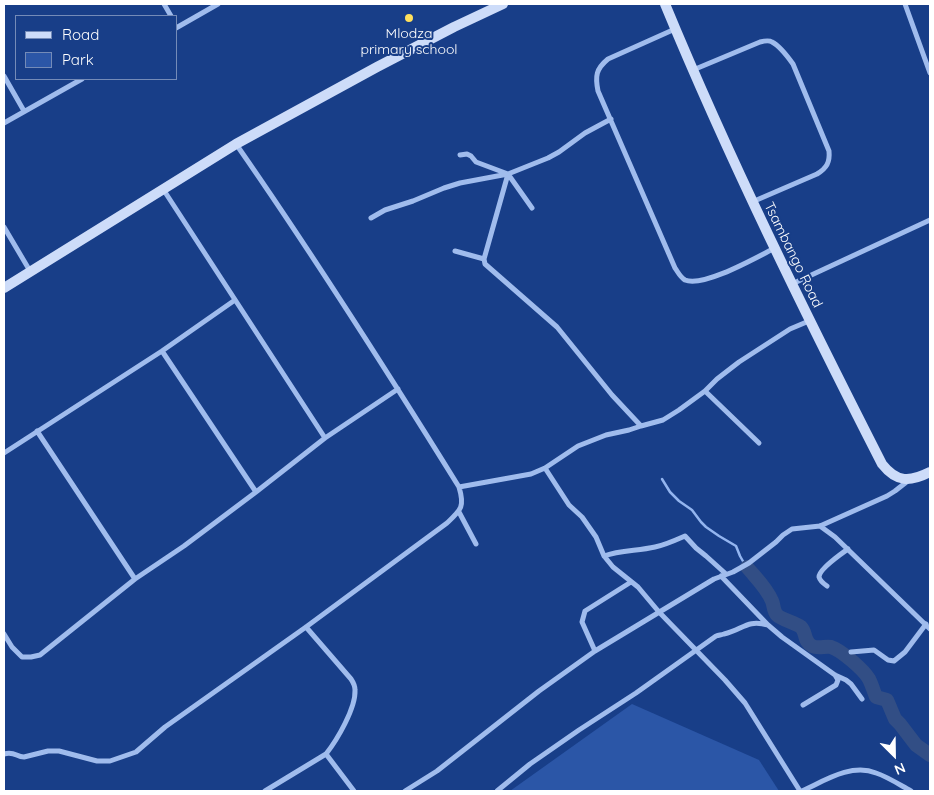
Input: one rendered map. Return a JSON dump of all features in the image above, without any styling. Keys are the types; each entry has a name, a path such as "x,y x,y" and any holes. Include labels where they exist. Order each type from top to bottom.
{"street":[{"path":"164,4 170,15"},
{"path":"178,26 218,4"},
{"path":"4,288 236,144 377,67 503,4"},
{"name":"Tsambango Road","path":"665,4 752,202 809,322 882,464 896,477 909,479"},
{"path":"905,4 930,73"},
{"path":"675,29 608,59 601,64 596,80 598,90 675,268 684,279 697,281 710,278 774,248"},
{"path":"693,70 767,40 773,42 787,55 793,64 830,158 823,171 752,202"},
{"path":"4,76 24,111"},
{"path":"4,123 80,80"},
{"path":"372,218 385,210 444,188 508,174 548,158 585,133 611,119"},
{"path":"4,754 14,753 24,758 48,751 59,751 97,761 110,761 136,752 165,727 306,627 447,523 459,512 461,495 459,487 320,266 236,144"},
{"path":"460,155 467,154 476,162 508,174 532,208"},
{"path":"508,174 484,259 485,264 557,327 612,395 641,426"},
{"path":"163,189 326,438"},
{"path":"791,284 930,220"},
{"path":"4,227 30,271"},
{"path":"455,251 484,259"},
{"path":"4,453 235,300"},
{"path":"459,487 531,474 545,468 578,446 606,434 662,420 705,392 717,379 739,362 790,329 809,322"},
{"path":"162,350 256,492"},
{"path":"4,634 22,657 40,655 135,579 184,546 326,438 398,389"},
{"path":"705,392 759,443"},
{"path":"37,431 135,579"},
{"path":"545,468 569,505 582,517 596,537 604,556 613,567 638,587 745,704 801,791 836,775 859,770 876,773 911,791"},
{"path":"405,791 437,771 539,691 595,651 714,579 749,563 792,529 820,526 887,496 909,479 917,478 930,472"},
{"path":"459,512 476,544"},
{"path":"820,526 848,549 928,626 905,652 894,661 888,660 874,650 851,652"},
{"path":"604,556 615,552 657,547 685,536 724,575 768,625 835,675 846,680 862,699"},
{"path":"826,586 819,578 820,574 823,569 848,549"},
{"path":"595,651 582,622 585,611 632,582"},
{"path":"497,791 530,764 636,693 716,636 747,624 768,625"},
{"path":"265,791 326,754 333,745 350,711 356,690 351,679 306,627"},
{"path":"803,705 836,685 838,680 835,675"},
{"path":"326,754 354,791"}],"green space":[{"path":"632,704 759,760 779,791 510,791"}],"waterway":[{"path":"662,479 670,492 692,510 706,527 736,546 744,563"},
{"path":"747,567 767,592 777,615 801,627 807,642 812,646 831,647 846,656 857,666 869,679 876,697 887,700 895,719 916,745 930,755"}],"place":[{"name":"Mlodza primary school","path":"409,18"}]}
